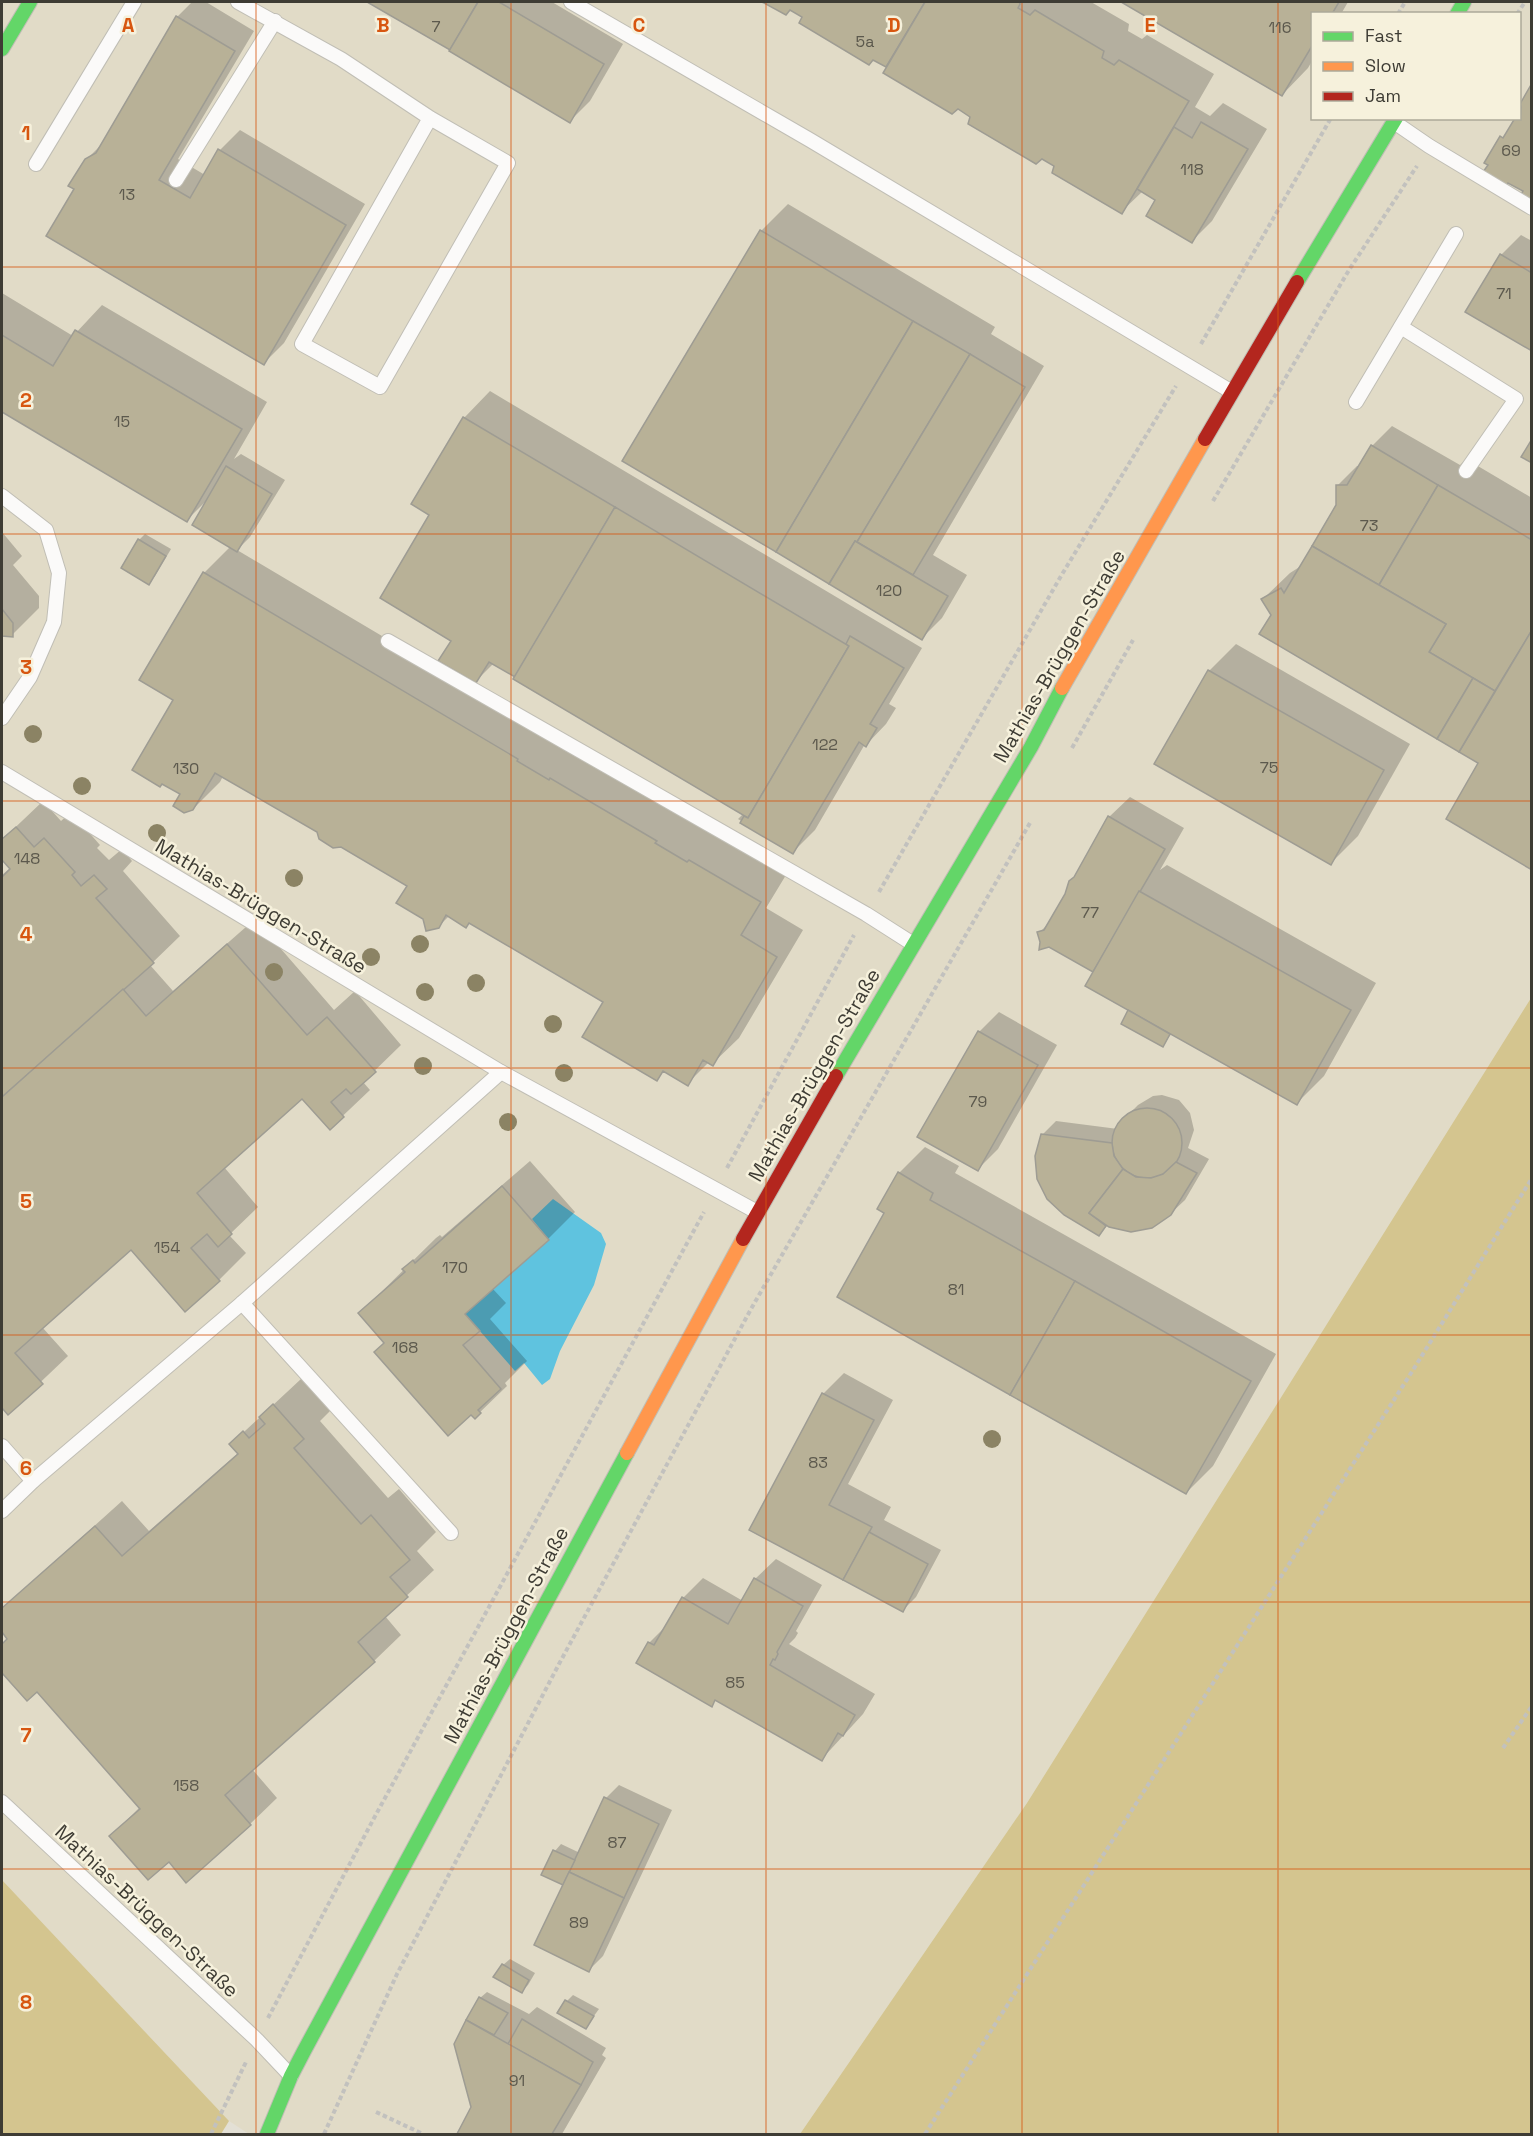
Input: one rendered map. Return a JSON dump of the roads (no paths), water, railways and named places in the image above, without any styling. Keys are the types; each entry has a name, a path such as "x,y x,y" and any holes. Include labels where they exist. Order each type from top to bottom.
{"street":[{"path":"2,49 30,2"},
{"name":"Mathias-Brüggen-Straße","path":"267,2134 291,2076 757,1212 1031,747 1046,716 1232,392 1395,120"}],"lane":[{"path":"36,164 134,2"},
{"path":"238,2 341,59 430,118 508,163 380,387 302,344 430,118"},
{"path":"571,2 800,134 1232,392"},
{"path":"176,180 274,21"},
{"path":"1395,120 1430,146 1532,208"},
{"path":"1356,402 1456,234"},
{"path":"1401,327 1516,399 1466,471"},
{"path":"2,496 46,530 60,573 54,622 30,677 2,718"},
{"path":"388,641 866,914 913,944"},
{"name":"Mathias-Brüggen-Straße","path":"2,772 501,1072 757,1212"},
{"path":"2,1511 33,1481 242,1303 501,1072"},
{"path":"242,1303 451,1533"},
{"path":"2,1446 33,1481"},
{"name":"Mathias-Brüggen-Straße","path":"2,1802 257,2040 291,2076"}],"water":[{"path":"553,1199 601,1233 606,1244 594,1285 560,1351 550,1379 542,1385 524,1363 515,1371 465,1314 549,1240 532,1219"}]}
